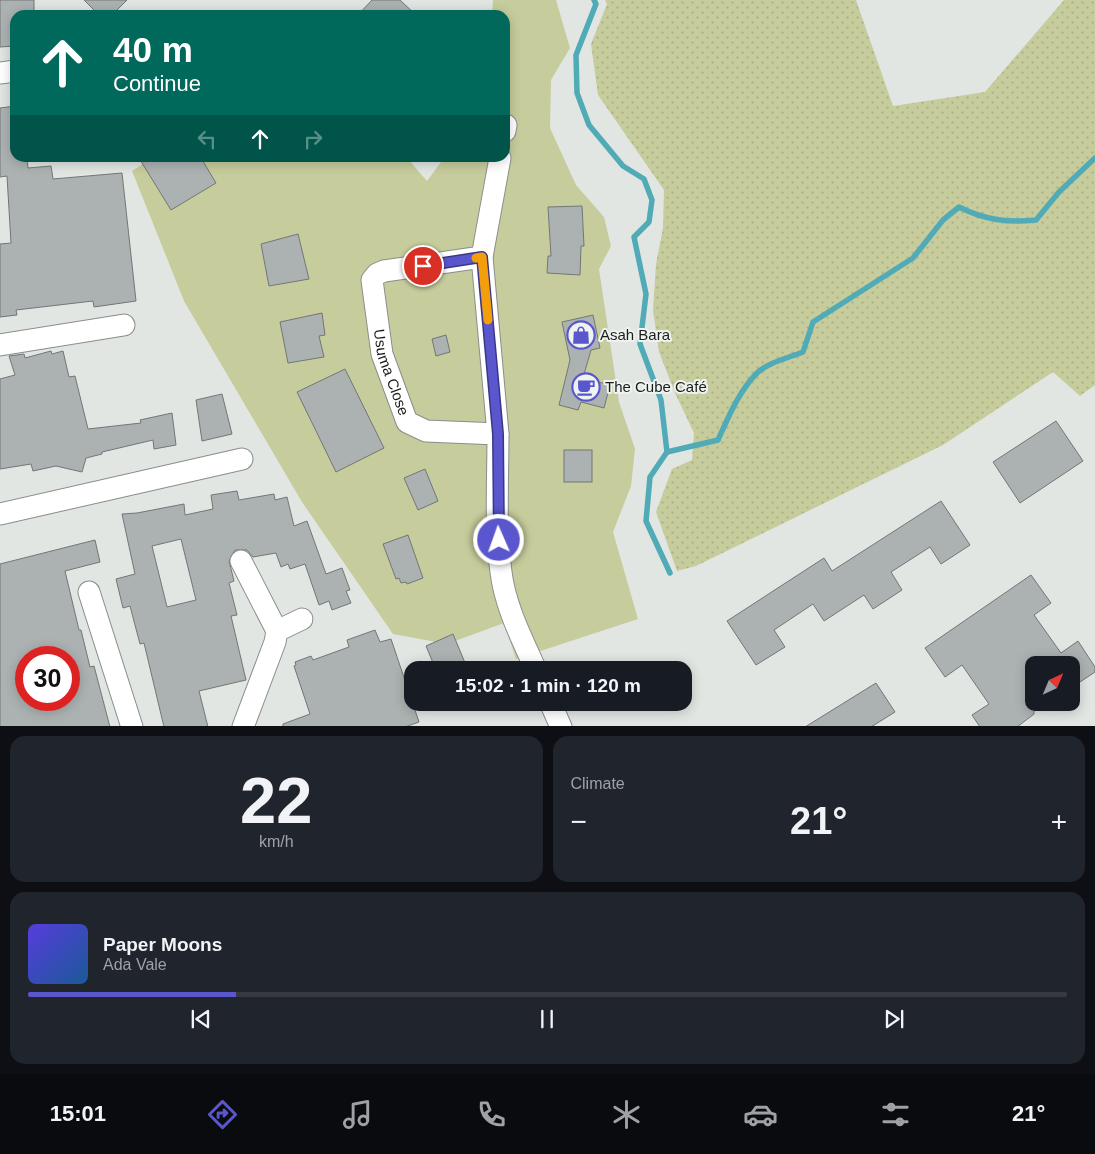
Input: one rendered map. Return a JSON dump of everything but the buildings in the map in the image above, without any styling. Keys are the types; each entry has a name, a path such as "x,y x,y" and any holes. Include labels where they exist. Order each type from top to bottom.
{"street":[{"path":"499,162 482,257 498,434 498,524 501,574 515,624 532,661"},
{"name":"Usuma Close","path":"482,257 384,271 377,274 372,280 382,354 408,422 426,432 498,434"},
{"path":"0,345 124,325"},
{"path":"0,514 242,459"},
{"path":"241,561 277,631 275,642 243,726"},
{"path":"89,592 132,726"},
{"path":"277,631 302,619"},
{"path":"554,711 561,726"}],"green space":[{"path":"493,0 556,0 570,48 551,80 550,128 576,185 604,217 611,246 599,269 619,402 635,449 631,486 613,532 638,619 516,659 504,623 447,644 393,634 302,502 184,301 132,171 146,162 410,162 427,181 441,162 510,162 510,10 492,10"},
{"path":"605,0 856,0 893,106 985,92 1064,0 1095,0 1095,385 1080,396 1053,372 943,445 696,566 677,571 656,512 672,469 692,460 694,433 675,393 659,352 653,310 656,264 663,228 664,190 598,95 591,44 607,4"}],"waterway":[{"path":"594,0 596,4 576,55 577,93 589,125 623,166 644,179 652,200 649,222 634,237 646,294 640,344 661,400 667,452 650,477 646,521 670,573"},
{"path":"667,452 718,440 739,396 757,373 773,363 803,352 813,322 913,258 943,220 959,207 997,220 1036,220 1059,192 1095,158"}],"slow traffic":[{"path":"476,258 482,257 488,320"}],"place":[{"name":"Asah Bara","path":"581,335"},
{"name":"The Cube Café","path":"586,387"}],"route":[{"path":"423,266 482,257 498,434 499,540"}]}
